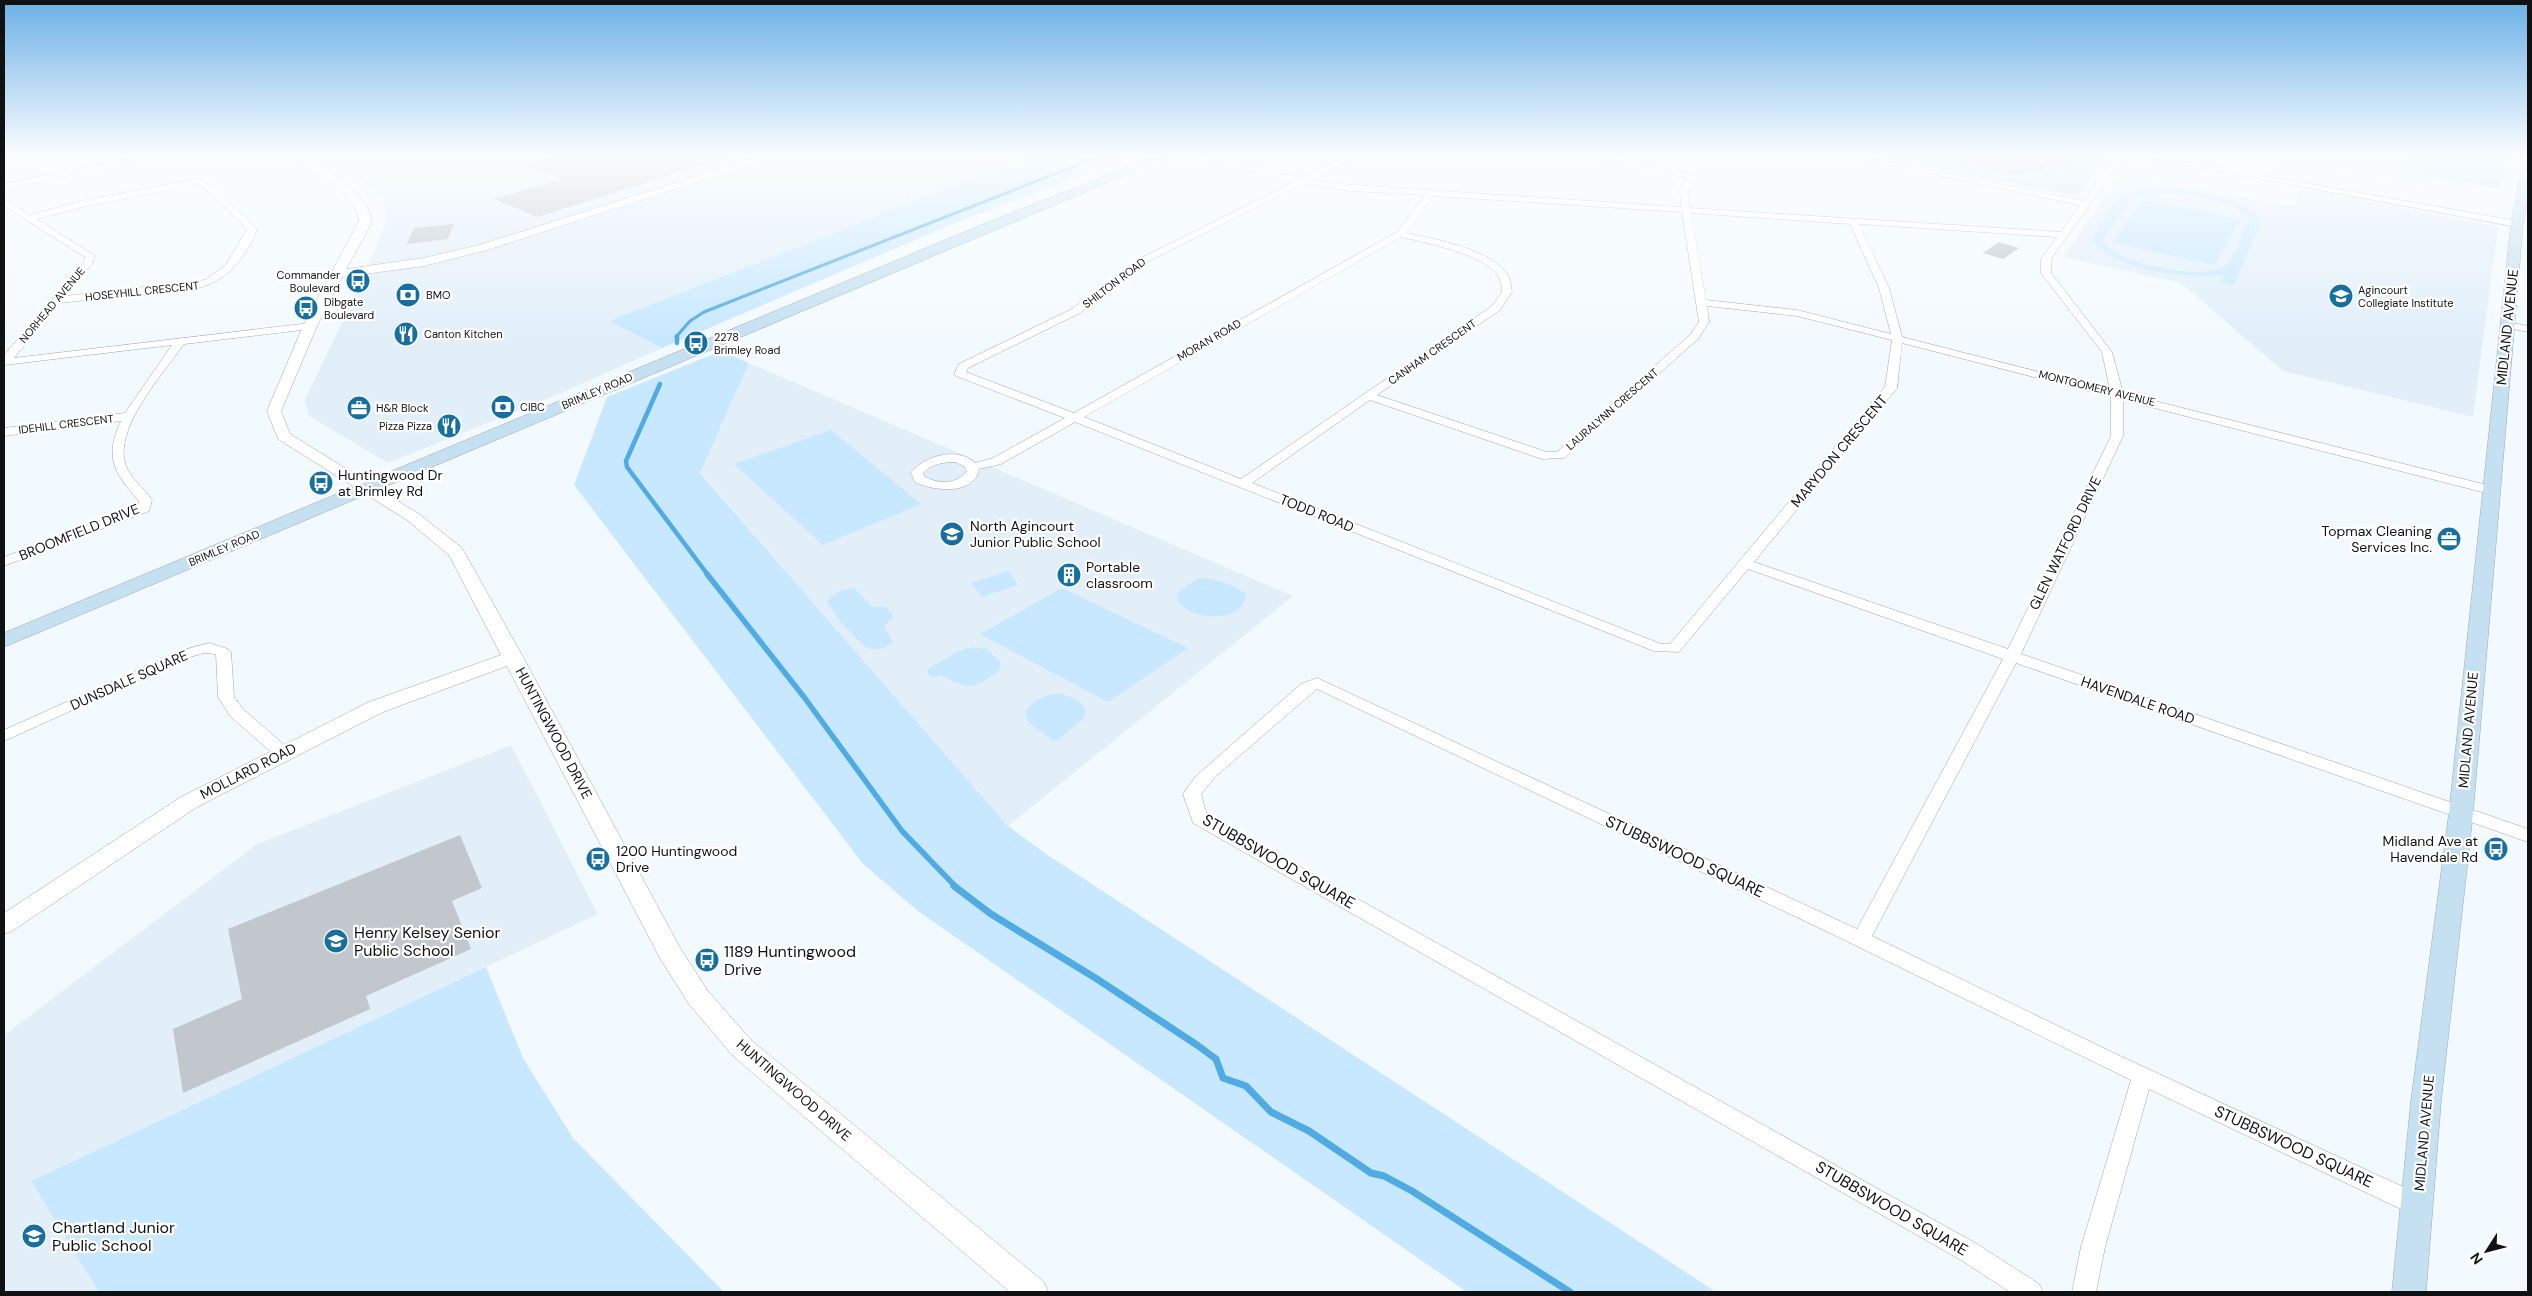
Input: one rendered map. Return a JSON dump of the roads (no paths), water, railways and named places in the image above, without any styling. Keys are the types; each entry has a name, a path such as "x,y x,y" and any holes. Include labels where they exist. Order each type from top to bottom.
{"main road":[{"name":"BRIMLEY ROAD","path":"4,642 1020,216"},
{"name":"MIDLAND AVENUE","path":"2408,1292 2426,1101 2461,813 2490,490 2519,216"}],"street":[{"name":"HOSEYHILL CRESCENT","path":"28,218 34,216"},
{"name":"HOSEYHILL CRESCENT","path":"58,300 213,282 224,274 252,229 239,216"},
{"name":"HUNTINGWOOD DRIVE","path":"364,216 338,274 310,326 274,411 284,436 418,520 456,552 514,657 670,954 698,997 742,1048 1034,1292"},
{"path":"338,274 424,262 483,248 582,216"},
{"name":"SHILTON ROAD","path":"960,374 963,366 1076,311 1140,262 1230,216"},
{"name":"MORAN ROAD","path":"972,467 997,461 1400,234 1413,216"},
{"name":"LAURALYNN CRESCENT","path":"1368,396 1546,456 1560,455 1694,338 1704,322 1687,216"},
{"path":"1784,216 2062,235"},
{"name":"GLEN WATFORD DRIVE","path":"1861,940 2012,656 2117,436 2117,393 2107,352 2046,273 2046,259 2077,216"},
{"path":"2476,216 2517,224"},
{"name":"NORHEAD AVENUE","path":"4,362 89,262 90,256 28,218"},
{"name":"MARYDON CRESCENT","path":"1674,649 1747,564 1891,388 1898,337 1896,326 1876,270 1853,221"},
{"name":"CANHAM CRESCENT","path":"1243,483 1496,308 1508,293 1508,281 1497,268 1482,259 1456,248 1400,234"},
{"name":"MONTGOMERY AVENUE","path":"1701,302 1798,313 2117,393 2490,490"},
{"path":"2508,325 2528,329"},
{"path":"4,362 310,326"},
{"name":"BROOMFIELD DRIVE","path":"4,562 144,508 146,500 127,479 118,459 121,438 129,416 180,342"},
{"name":"TODD ROAD","path":"960,374 1074,416 1658,648 1674,649"},
{"name":"IDEHILL CRESCENT","path":"4,432 129,416"},
{"name":"HAVENDALE ROAD","path":"1747,564 2528,836"},
{"name":"DUNSDALE SQUARE","path":"4,736 185,654 202,648 216,647 223,652 226,697 237,712 283,753"},
{"name":"MOLLARD ROAD","path":"4,925 163,817 283,753 376,706 514,657"},
{"name":"STUBBSWOOD SQUARE","path":"2031,1292 1969,1252 1199,819 1192,794 1204,775 1229,757 1307,688 1317,683 2417,1205"},
{"path":"2084,1292 2093,1247 2143,1074"}],"waterway":[{"path":"676,337 690,321 704,312 946,216"},
{"path":"677,336 677,343"},
{"path":"660,384 626,461 627,467 708,575"},
{"path":"707,574 804,697 902,831 956,887"},
{"path":"954,886 991,914 1097,979 1197,1045 1216,1059 1223,1078 1246,1086 1271,1112 1309,1131 1371,1173 1384,1176 1412,1191 1570,1292"}],"place":[{"name":"Commander Boulevard","path":"358,281"},
{"name":"BMO","path":"408,295"},
{"name":"Agincourt Collegiate Institute","path":"2341,296"},
{"name":"Dibgate Boulevard","path":"306,308"},
{"name":"Canton Kitchen","path":"406,334"},
{"name":"2278 Brimley Road","path":"696,343"},
{"name":"CIBC","path":"503,407"},
{"name":"H&R Block","path":"359,408"},
{"name":"Pizza Pizza","path":"449,426"},
{"name":"Huntingwood Dr at Brimley Rd","path":"321,483"},
{"name":"North Agincourt Junior Public School","path":"952,534"},
{"name":"Topmax Cleaning Services Inc.","path":"2449,539"},
{"name":"Portable classroom","path":"1069,575"},
{"name":"Midland Ave at Havendale Rd","path":"2496,849"},
{"name":"1200 Huntingwood Drive","path":"598,859"},
{"name":"Henry Kelsey Senior Public School","path":"336,941"},
{"name":"1189 Huntingwood Drive","path":"707,960"},
{"name":"Chartland Junior Public School","path":"34,1236"}]}
